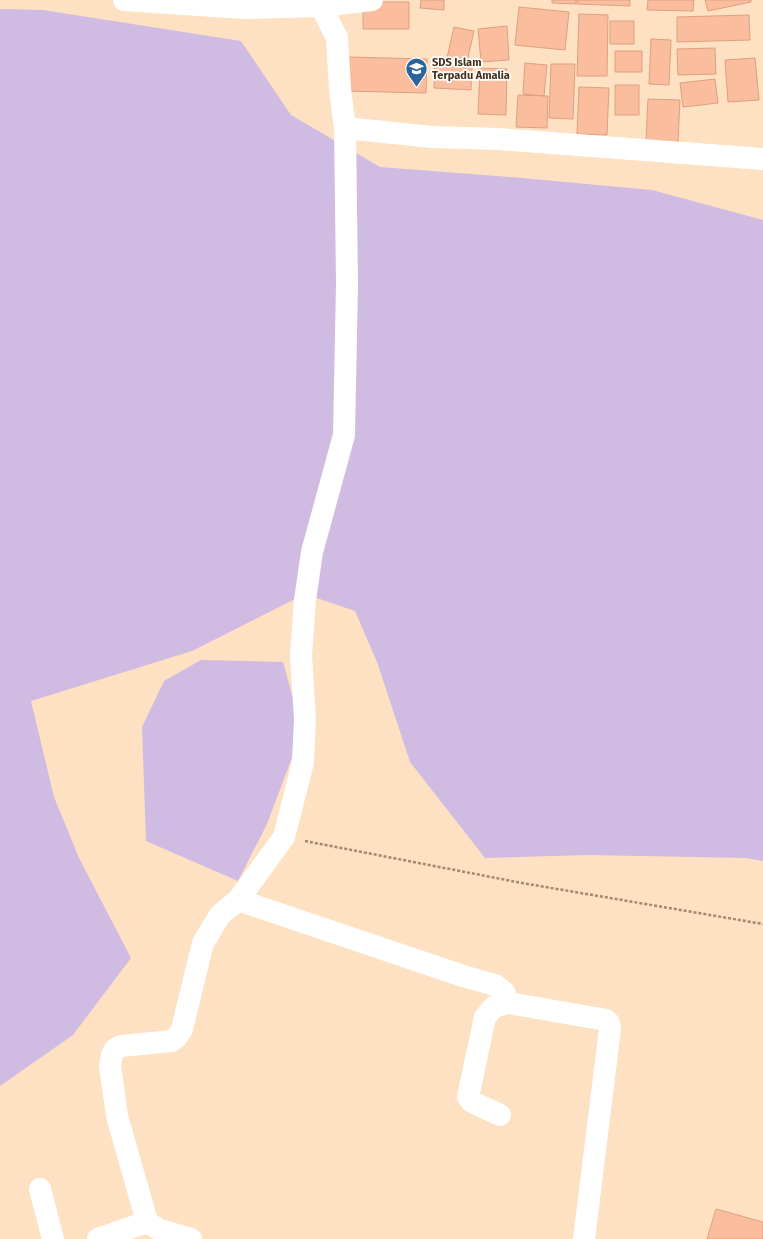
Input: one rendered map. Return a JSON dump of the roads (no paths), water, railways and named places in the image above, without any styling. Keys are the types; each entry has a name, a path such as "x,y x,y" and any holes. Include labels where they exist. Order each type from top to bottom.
{"street":[{"path":"124,0 243,8 372,0"},
{"path":"190,1239 160,1230 147,1222 117,1116 110,1066 115,1049 121,1046 167,1042 176,1038 182,1029 203,943 220,915 238,900 284,837 304,762 305,719 301,656 305,600 312,552 344,435 347,283 345,128 340,89 337,38 321,3"},
{"path":"345,128 432,137 498,139 763,159"},
{"path":"238,900 463,976 495,985 504,992 508,1003"},
{"path":"500,1115 472,1102 468,1097 485,1017 495,1006 508,1003 606,1020 610,1023 584,1239"},
{"path":"40,1189 53,1239"},
{"path":"98,1239 147,1222"}],"place":[{"name":"SDS Islam Terpadu Amalia","path":"416,88"}]}
